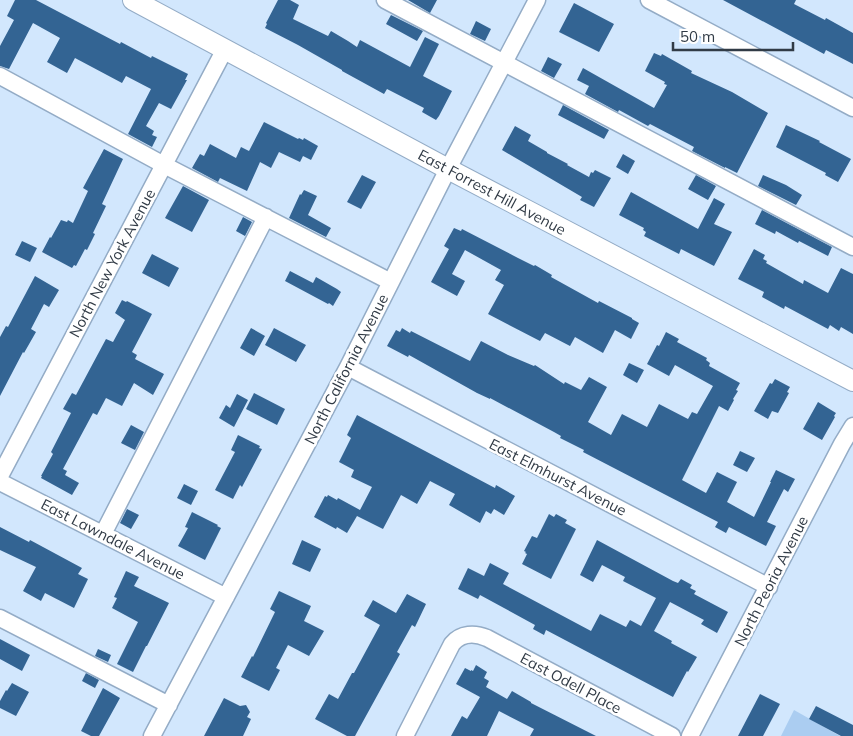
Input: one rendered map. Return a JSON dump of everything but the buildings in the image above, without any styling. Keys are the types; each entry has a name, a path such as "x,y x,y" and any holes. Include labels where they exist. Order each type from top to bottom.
{"main road":[{"name":"East Forrest Hill Avenue","path":"133,0 448,169 853,381"}],"street":[{"path":"385,0 853,247"},
{"name":"North California Avenue","path":"152,736 348,368 448,169 537,0"},
{"path":"649,0 853,108"},
{"name":"North New York Avenue","path":"0,476 224,49"},
{"path":"0,76 164,165 391,282"},
{"path":"103,534 266,217"},
{"name":"East Elmhurst Avenue","path":"348,368 769,586"},
{"name":"North Peoria Avenue","path":"690,736 853,426"},
{"name":"East Lawndale Avenue","path":"0,482 226,597"},
{"path":"0,618 169,705"},
{"name":"East Odell Place","path":"404,736 452,644 458,637 475,634 487,638 672,736"}],"shaded area":[{"path":"794,710 840,736 781,736"}]}
